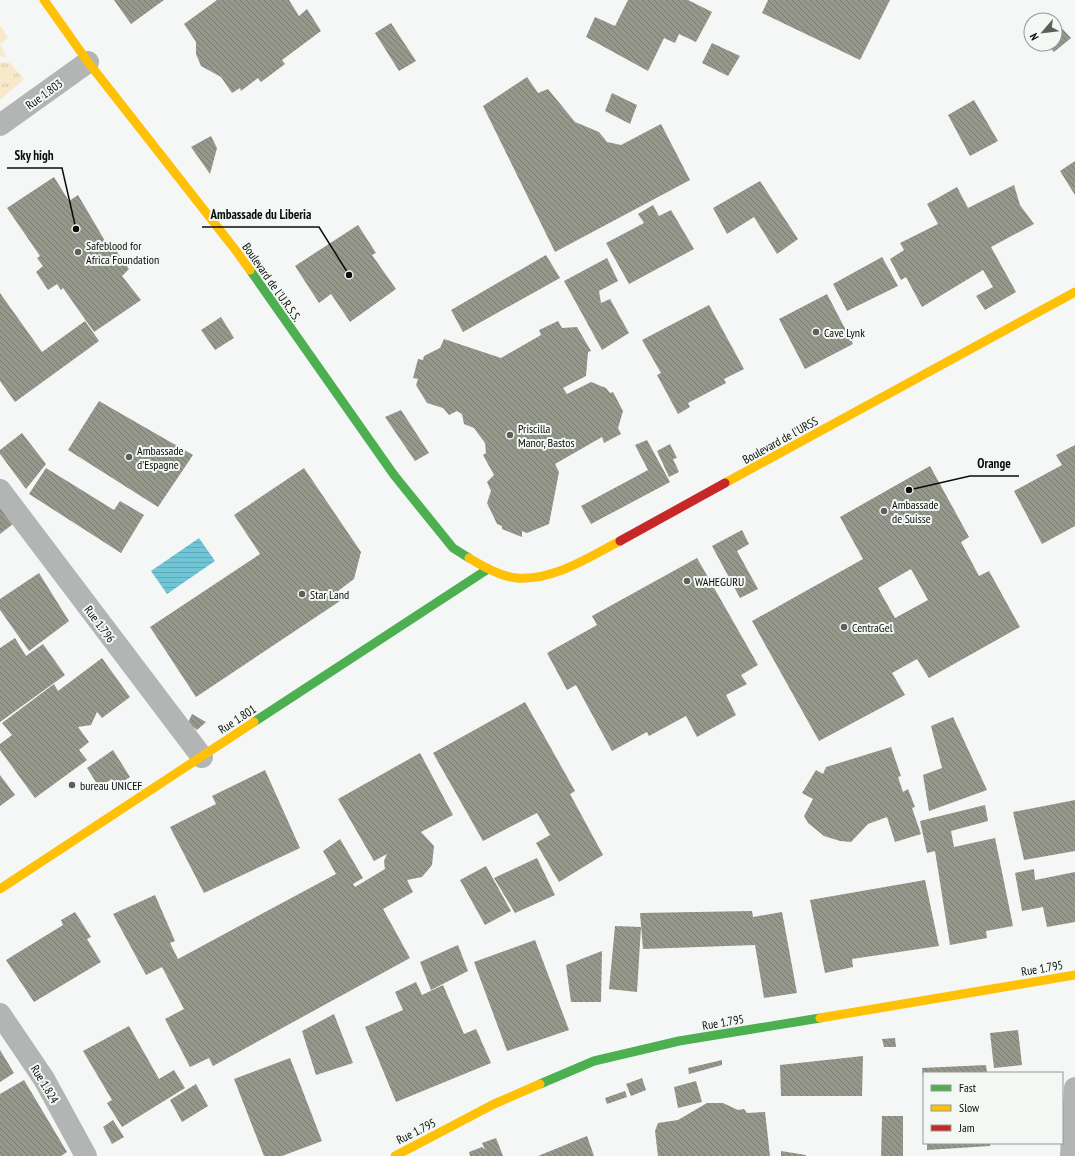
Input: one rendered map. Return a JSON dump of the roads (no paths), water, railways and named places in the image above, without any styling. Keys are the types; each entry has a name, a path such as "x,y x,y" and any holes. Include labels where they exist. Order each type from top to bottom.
{"street":[{"name":"Boulevard de l'U.R.S.S.","path":"44,0 88,62 237,252 394,475 453,548 488,569"},
{"name":"Rue 1.803","path":"0,125 88,62"},
{"name":"Boulevard de l'URSS","path":"488,569 516,578 538,578 575,565 1075,292"},
{"name":"Rue 1.796","path":"0,490 202,757"},
{"name":"Rue 1.801","path":"0,889 488,569"},
{"name":"Rue 1.795","path":"396,1156 494,1104 594,1061 679,1042 1075,975"},
{"name":"Rue 1.824","path":"0,1014 44,1079 86,1156"},
{"path":"1071,1156 1075,1088"}],"water":[{"path":"199,538 215,561 167,594 151,571"}],"place":[{"name":"Sky high","path":"76,229"},
{"name":"Safeblood for Africa Foundation","path":"78,252"},
{"name":"Ambassade du Liberia","path":"349,275"},
{"name":"Cave Lynk","path":"816,332"},
{"name":"Priscilla Manor, Bastos","path":"510,435"},
{"name":"Ambassade d’Espagne","path":"129,457"},
{"name":"Orange","path":"909,490"},
{"name":"Ambassade de Suisse","path":"884,511"},
{"name":"WAHEGURU","path":"687,581"},
{"name":"Star Land","path":"302,594"},
{"name":"CentraGel","path":"844,627"},
{"name":"bureau UNICEF","path":"72,785"}]}
